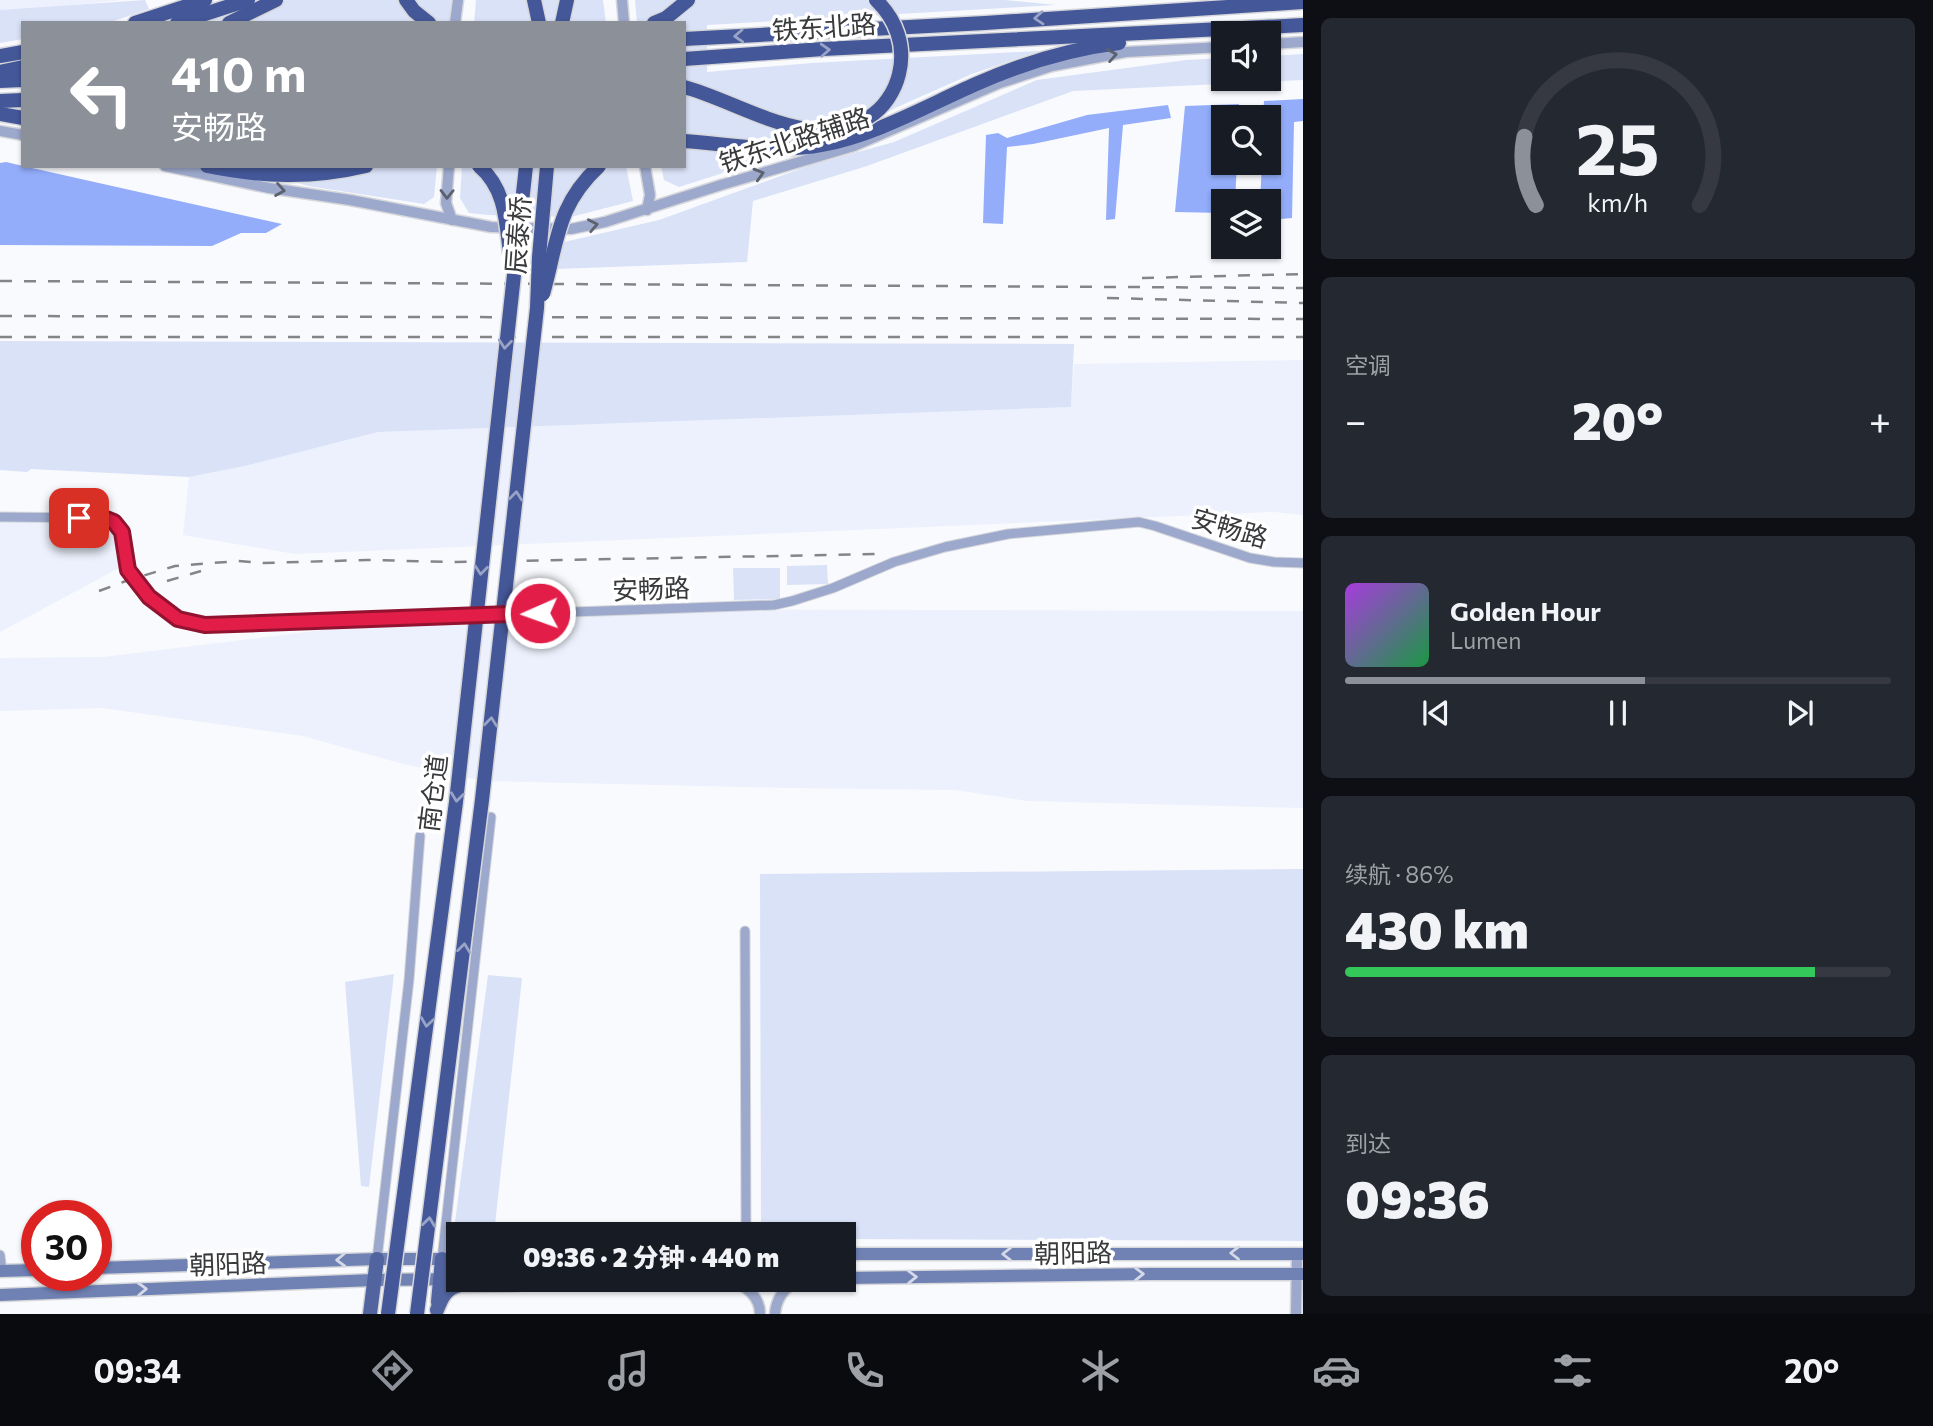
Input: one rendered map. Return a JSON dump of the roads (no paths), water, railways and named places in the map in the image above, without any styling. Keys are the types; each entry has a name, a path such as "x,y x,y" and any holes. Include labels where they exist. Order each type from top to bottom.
{"highway":[{"path":"141,21 205,0"},
{"path":"183,21 248,0"},
{"path":"233,21 276,0"},
{"path":"407,0 414,11 426,21"},
{"path":"534,0 539,21"},
{"path":"539,21 542,0"},
{"path":"561,21 565,0"},
{"path":"659,21 688,0"},
{"path":"686,88 763,117 808,130 840,129 860,123 873,115 887,100 896,83 901,64 900,41 893,21 876,0"},
{"path":"1196,0 1233,6"},
{"name":"铁东北路","path":"686,39 1303,2"},
{"name":"铁东北路","path":"686,60 851,48 1303,25"},
{"path":"686,141 775,149 821,145 865,133 1004,72 1051,57 1094,46 1187,32"},
{"path":"0,55 21,52"},
{"path":"0,72 21,67"},
{"path":"0,81 21,80"},
{"path":"0,101 21,100"},
{"path":"0,114 21,118"},
{"path":"218,168 263,176 334,174 358,168"},
{"path":"481,168 499,190 513,276"},
{"name":"辰泰桥","path":"513,276 526,168"},
{"name":"辰泰桥","path":"537,308 547,168"},
{"path":"537,308 569,203 578,188 597,168"},
{"name":"南仓道","path":"388,1314 456,802 513,276"},
{"name":"南仓道","path":"417,1314 482,800 537,308"}],"main road":[{"name":"朝阳路","path":"856,1254 1300,1254"},
{"path":"370,1314 377,1259"},
{"path":"436,1312 442,1259"},
{"name":"朝阳路","path":"112,1267 446,1259"},
{"path":"1,1271 21,1270"},
{"name":"朝阳路","path":"856,1278 1300,1274"},
{"name":"朝阳路","path":"0,1295 446,1279"},
{"path":"436,1312 441,1298 447,1292"}],"street":[{"path":"455,21 458,0"},
{"path":"622,0 624,21"},
{"path":"1281,43 1303,42"},
{"name":"铁东北路辅路","path":"174,168 269,188 491,227 571,229 647,210 854,146 1000,83 1052,66 1126,52 1211,48"},
{"path":"0,131 21,135"},
{"path":"449,168 446,203 452,220"},
{"path":"645,168 650,195 647,210"},
{"name":"安畅路","path":"0,517 104,518 114,522 122,532 128,570 149,597 178,619 205,625 774,605 833,588 894,562 945,547 1007,534 1139,522 1250,558 1303,563"},
{"path":"442,1259 491,817"},
{"path":"377,1259 409,980 420,836"},
{"path":"745,931 746,1222"},
{"path":"1296,1314 1300,1254"},
{"path":"0,1255 1,1271"},
{"path":"751,1292 760,1306 760,1314"},
{"path":"775,1314 783,1292"}],"water":[{"path":"1303,99 1303,121 1294,122 1292,218 1281,219 1281,189 1261,189 1261,175 1281,175 1281,105 1264,105 1264,101"},
{"path":"1168,105 1171,118 1123,125 1115,219 1106,220 1109,128 1007,147 1003,224 983,223 986,135 998,133 1007,138 1087,115"},
{"path":"1211,105 1211,175 1236,175 1236,189 1211,189 1211,213 1175,212 1185,106"},
{"path":"6,162 21,165 21,168 33,168 282,224 266,233 241,233 212,246 0,245 0,163"}],"railway":[{"path":"1142,278 1303,274"},
{"path":"0,281 1303,288"},
{"path":"1107,298 1303,303"},
{"path":"0,316 1303,319"},
{"path":"0,337 1303,337"},
{"path":"99,591 175,566 238,561 456,562 881,554"},
{"path":"167,581 201,571"}]}
